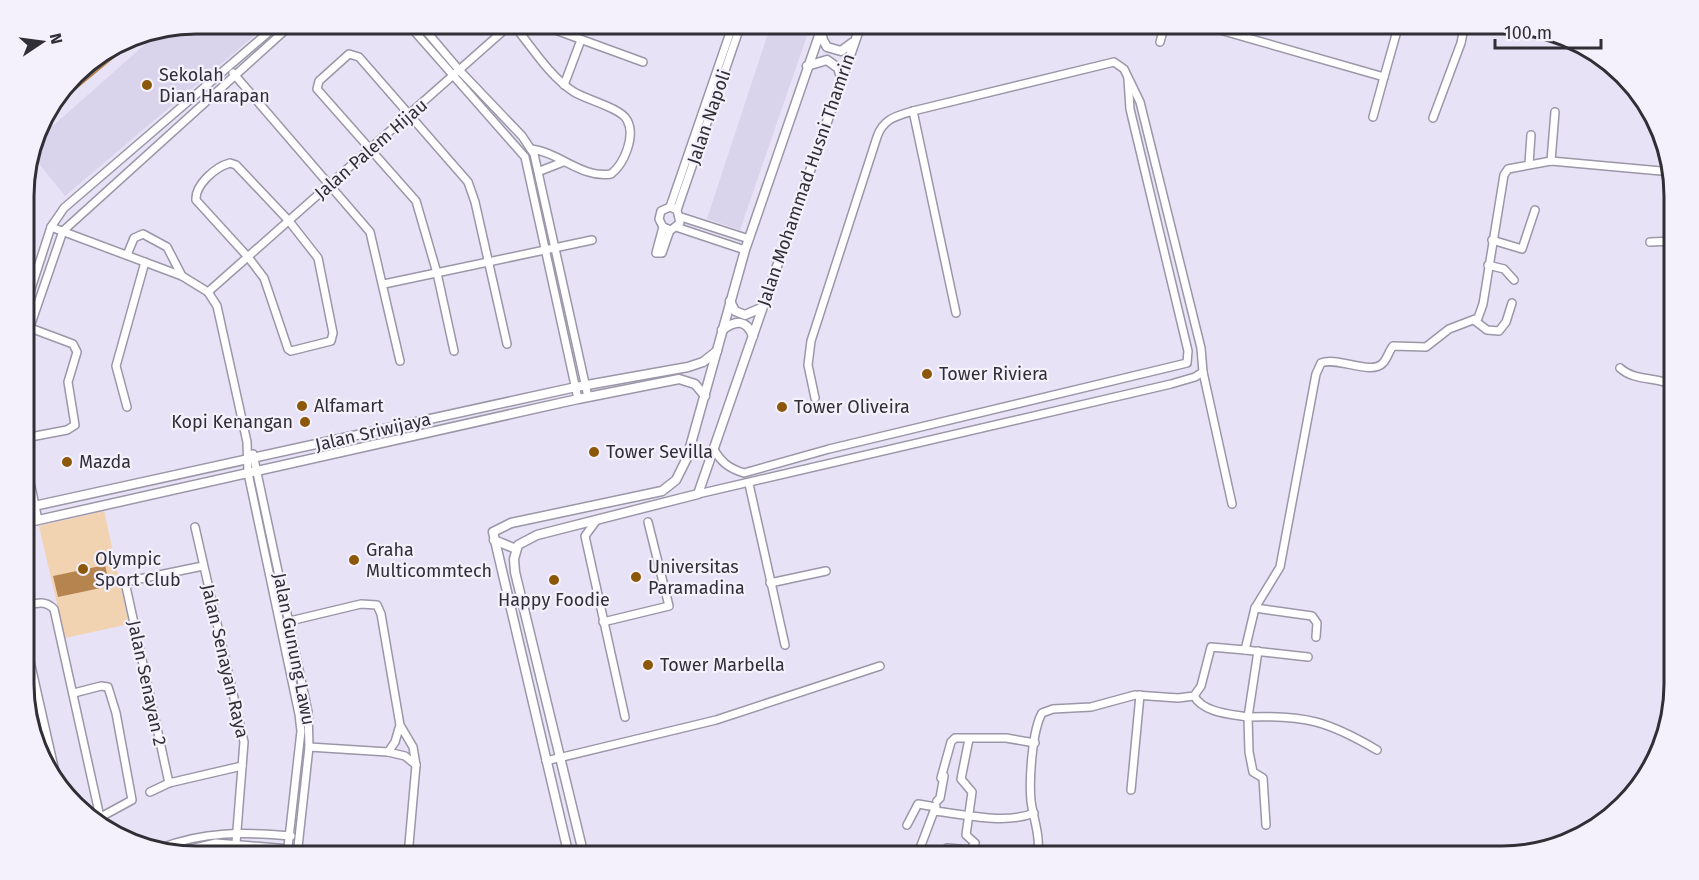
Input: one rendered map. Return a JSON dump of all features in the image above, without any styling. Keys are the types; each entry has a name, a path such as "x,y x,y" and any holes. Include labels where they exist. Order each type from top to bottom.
{"street":[{"path":"35,277 51,227 64,208 267,34"},
{"path":"35,306 63,231 281,34"},
{"path":"418,34 531,149 540,171 588,397"},
{"path":"427,34 457,74 524,154 578,399"},
{"name":"Jalan Palem Hijau","path":"208,292 501,34"},
{"path":"521,34 564,85 581,96 624,116 628,121 630,136 619,167 611,174 601,175 563,162 547,151 531,149"},
{"path":"565,34 643,62"},
{"name":"Jalan Napoli","path":"676,211 730,34"},
{"name":"Jalan Napoli","path":"676,211 660,214 659,221 670,228 676,211 738,34"},
{"name":"Jalan Mohammad Husni Thamrin","path":"494,540 493,532 504,525 662,491 676,480 687,458 745,250 819,34"},
{"path":"822,34 822,40 834,50 841,51 855,40"},
{"name":"Jalan Mohammad Husni Thamrin","path":"698,494 857,34"},
{"path":"1160,42 1162,34"},
{"path":"1234,34 1384,77"},
{"path":"1373,117 1396,34"},
{"path":"1433,118 1463,34"},
{"path":"564,85 581,40"},
{"path":"453,351 437,273 416,201 317,89 319,81 349,54 358,57 468,182 507,344"},
{"path":"807,66 827,60 838,68 841,77"},
{"path":"815,398 808,365 811,341 876,137 889,119 1106,62 1119,64 1140,102 1201,348 1203,372 1232,504"},
{"path":"228,68 331,184 370,232 384,284 400,361"},
{"path":"713,448 722,462 731,469 744,473 1177,367 1188,362 1188,351 1130,109 1128,77"},
{"path":"914,111 956,313"},
{"path":"1551,161 1555,112"},
{"path":"1529,164 1532,135"},
{"path":"1245,650 1255,608 1280,567 1316,374 1321,363 1326,361 1363,367 1378,366 1384,363 1393,346 1424,348 1449,329 1474,320 1479,315 1483,304 1492,240 1506,171 1511,167 1551,161 1662,171"},
{"path":"540,171 563,162"},
{"path":"223,164 236,165 289,221 318,258 333,333 331,341 291,351 288,349 280,333 270,291 248,257 196,200 197,191 202,184 223,164"},
{"path":"1492,240 1522,249 1535,210"},
{"path":"676,211 749,239"},
{"path":"51,227 182,276 208,292 217,306 251,460"},
{"path":"670,228 745,250"},
{"path":"127,255 134,238 143,234 167,247 182,276"},
{"path":"384,284 592,240"},
{"path":"1650,242 1664,241"},
{"path":"127,407 117,366 146,262"},
{"path":"1488,265 1504,269 1514,280"},
{"path":"730,302 735,310 745,315 761,308"},
{"path":"1474,320 1487,330 1499,331 1506,322 1512,303"},
{"path":"722,330 733,323 742,322 747,325 753,337"},
{"path":"34,436 71,429 75,421 68,382 76,358 76,347 35,330"},
{"name":"Jalan Sriwijaya","path":"34,505 251,460 585,381 688,368 703,362 717,351"},
{"path":"1620,368 1628,374 1664,382"},
{"path":"581,846 515,572 516,549 520,542 537,535 698,494 749,484 1171,384 1195,377 1203,372"},
{"name":"Jalan Sriwijaya","path":"34,521 248,473 259,475 588,397 680,380 695,384 705,396"},
{"path":"972,416 975,430"},
{"name":"Jalan Gunung Lawu","path":"251,460 248,473 299,714 300,731 288,846"},
{"name":"Jalan Gunung Lawu","path":"251,460 259,475 309,712 309,747 299,846"},
{"path":"749,484 785,645"},
{"path":"596,520 585,536 625,717"},
{"path":"603,622 669,606 648,522"},
{"name":"Jalan Senayan Raya","path":"195,526 244,742 236,843"},
{"path":"494,540 516,549"},
{"path":"494,540 567,846"},
{"name":"Jalan Senayan 2","path":"170,783 125,582 203,566"},
{"path":"770,583 826,571"},
{"path":"34,604 49,604 54,609 74,693 98,812"},
{"path":"290,621 361,604 377,605 381,614 400,725 413,747 416,765 409,846"},
{"path":"1255,608 1312,616 1317,623 1316,637"},
{"path":"1039,845 1040,834 1031,793 1035,743 1040,716 1046,710 1084,709 1140,695 1178,698 1194,696 1201,686 1211,646 1308,657"},
{"path":"1258,651 1248,717 1250,759 1253,772 1263,778 1266,825"},
{"path":"546,761 716,720 880,666"},
{"path":"34,679 51,754"},
{"path":"74,693 101,686 110,689 132,800 103,816"},
{"path":"1131,790 1140,695"},
{"path":"1194,696 1198,702 1209,708 1248,717 1287,716 1324,722 1377,750"},
{"path":"388,752 395,742 400,725"},
{"path":"921,845 945,777 941,777 951,742 957,737 1006,738 1035,743"},
{"path":"969,739 961,779 972,791 966,836 975,843 974,845"},
{"path":"309,747 388,752 405,756 416,765"},
{"path":"150,792 170,783 242,766"},
{"path":"907,825 918,804 936,804 969,815 1003,818 1025,817 1034,813"},
{"path":"172,843 204,834 236,832 300,837"},
{"path":"197,846 236,843 251,846"}],"shaded area":[{"name":"Sekolah Dian Harapan","path":"197,34 256,34 65,196 38,163 49,129 147,42"},
{"path":"768,34 808,34 740,230 707,219"},
{"name":"Olympic Sport Club","path":"104,511 129,624 65,638 39,526"},
{"path":"105,565 110,586 58,597 53,576"}],"place":[{"name":"Sekolah Dian Harapan","path":"147,85"},
{"name":"Tower Riviera","path":"927,374"},
{"name":"Alfamart","path":"302,406"},
{"name":"Tower Oliveira","path":"782,407"},
{"name":"Kopi Kenangan","path":"305,422"},
{"name":"Tower Sevilla","path":"594,452"},
{"name":"Mazda","path":"67,462"},
{"name":"Graha Multicommtech","path":"354,560"},
{"name":"Olympic Sport Club","path":"83,569"},
{"name":"Universitas Paramadina","path":"636,577"},
{"name":"Happy Foodie","path":"554,580"},
{"name":"Tower Marbella","path":"648,665"}]}
